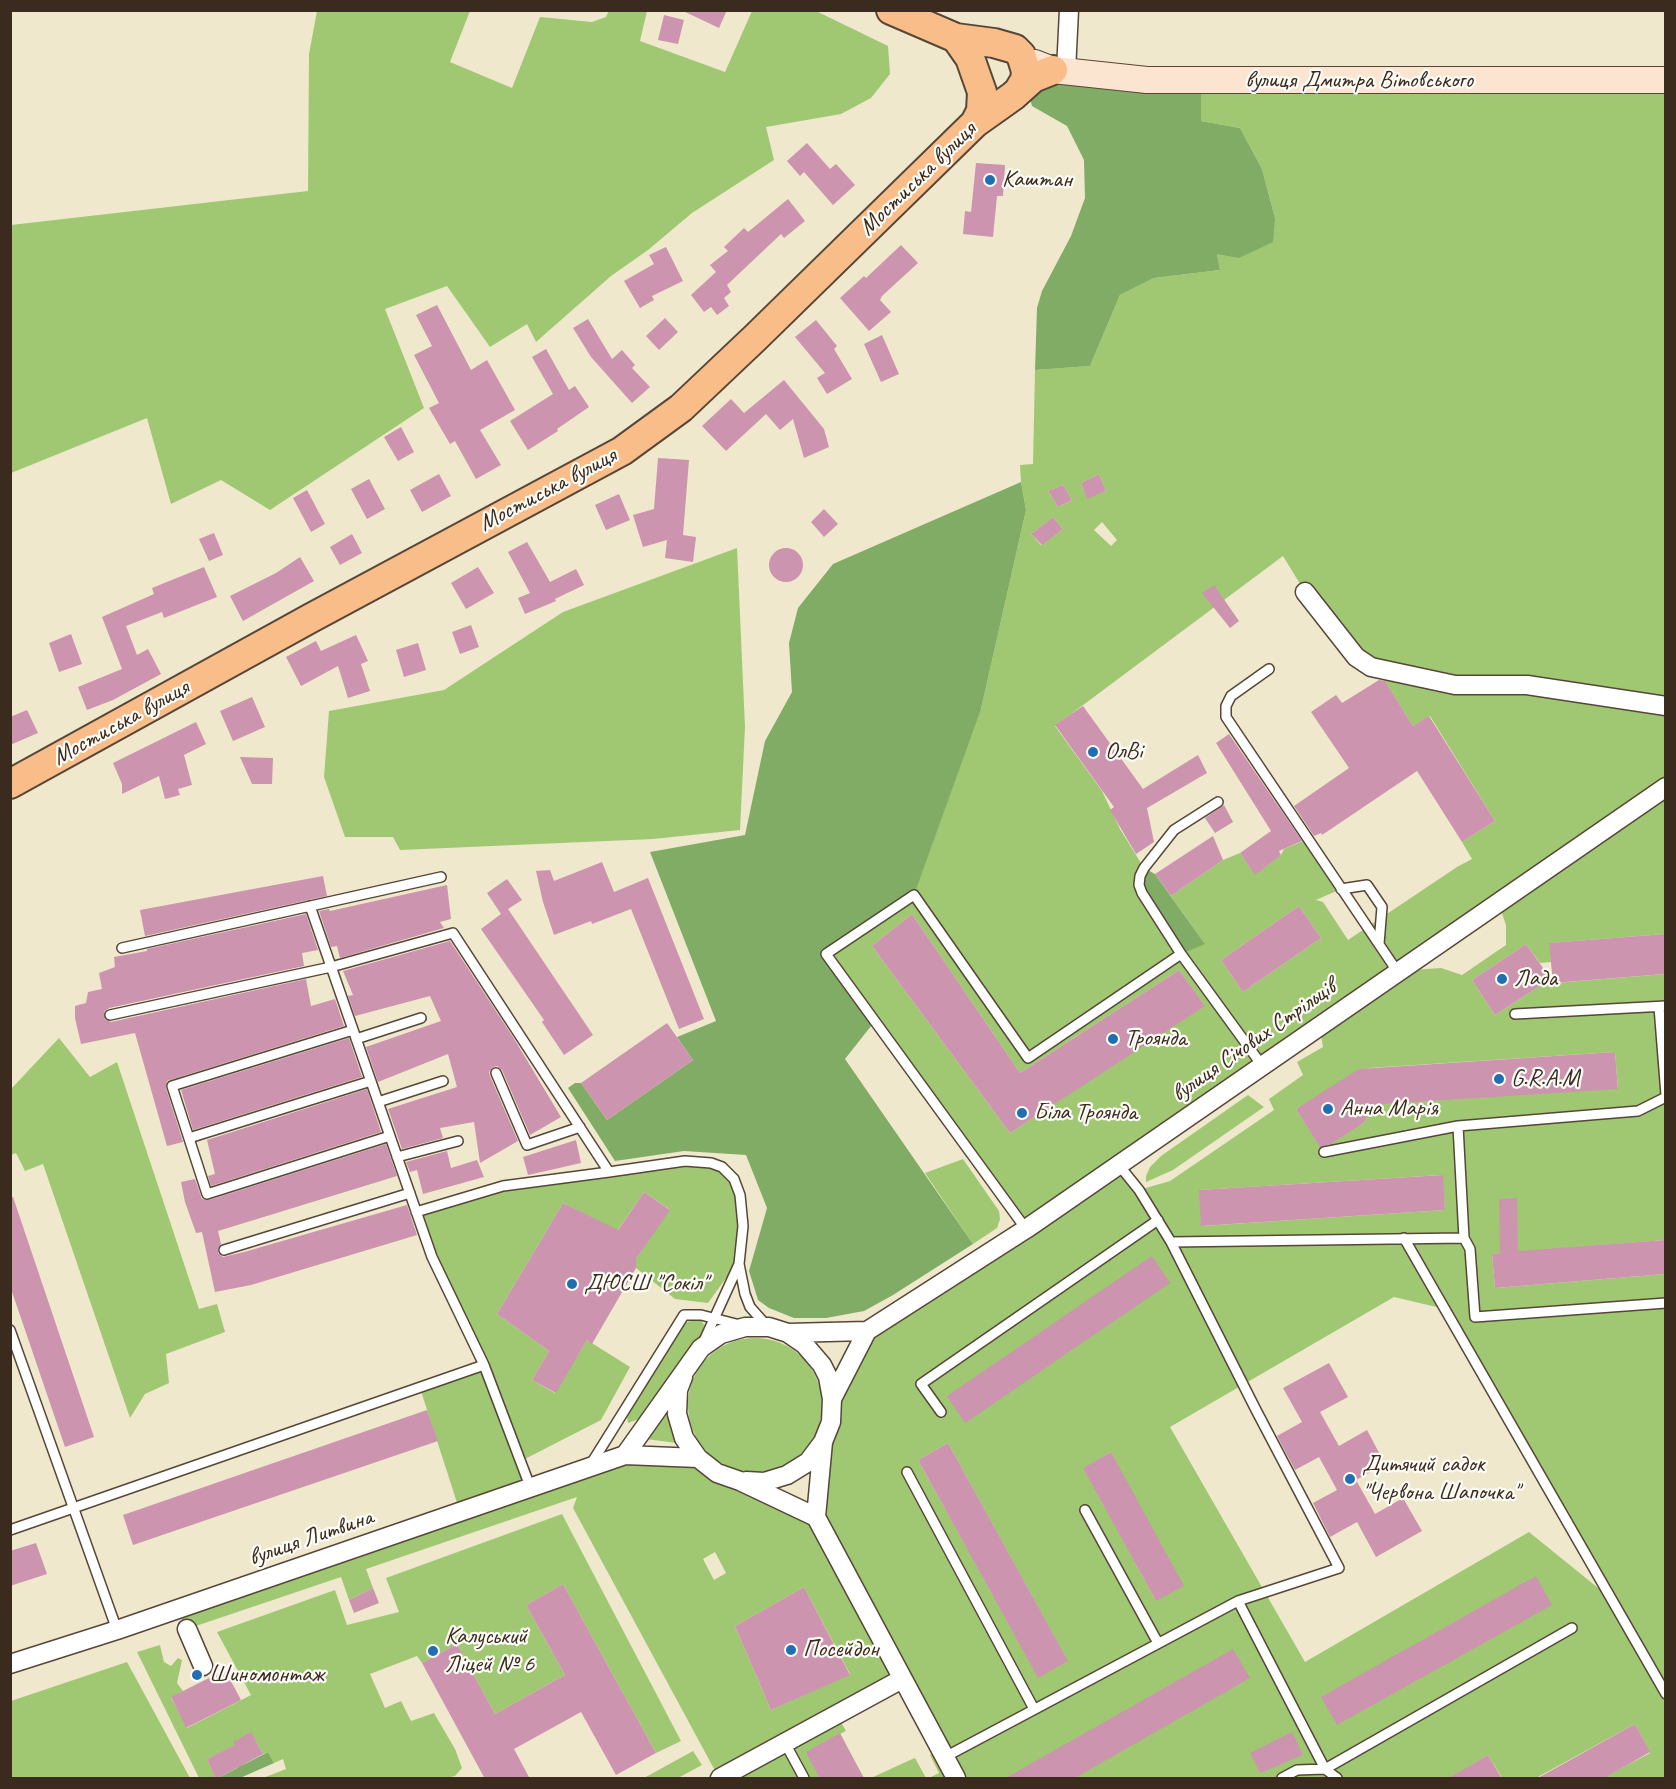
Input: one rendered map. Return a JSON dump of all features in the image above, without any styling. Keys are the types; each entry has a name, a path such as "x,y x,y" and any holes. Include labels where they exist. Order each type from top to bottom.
{"main road":[{"path":"891,10 956,38 994,43 1014,49 1021,55 1026,71 1025,80 1016,93 1000,99 986,92 956,38"},
{"path":"975,123 981,111 974,57 979,49 994,43"},
{"name":"вулиця Дмитра Вітовського","path":"1021,55 1031,62 1060,71 1147,80 1665,80"},
{"name":"Мостиська вулиця","path":"10,784 302,622 622,451 689,400 755,339 975,123 1033,78 1060,71"}],"street":[{"path":"1060,71 1069,10"},
{"path":"1305,592 1356,657 1371,667 1455,685 1527,685 1665,706"},
{"name":"вулиця Січових Стрільців","path":"832,1399 867,1331 1026,1228 1665,787"},
{"path":"625,1455 701,1348 721,1334 745,1327 769,1327 788,1333 804,1344 822,1365 828,1377 832,1399 831,1422 823,1442 808,1462 787,1475 764,1482 740,1481"},
{"path":"788,1333 867,1331"},
{"path":"686,1367 678,1390 677,1414 684,1438 698,1458 717,1473 740,1481 816,1517"},
{"path":"823,1442 816,1517 956,1779"},
{"name":"вулиця Литвина","path":"10,1664 176,1610 625,1455 698,1458"},
{"path":"187,1629 203,1666"},
{"path":"720,1779 902,1679"}],"lane":[{"path":"1269,669 1231,696 1226,706 1226,717 1397,971"},
{"path":"1218,802 1174,830 1144,868 1139,885 1181,954 1262,1064"},
{"path":"122,948 441,878"},
{"path":"1341,889 1367,885 1382,907 1379,944"},
{"path":"1026,1228 826,954 914,895 1028,1058 1181,954"},
{"path":"310,906 432,1257 484,1365 531,1489"},
{"path":"110,1015 331,967 453,933 609,1172"},
{"path":"1324,1152 1458,1126 1638,1111 1665,1096 1662,1006 1515,1014"},
{"path":"390,1136 207,1194 172,1086 354,1034 421,1018"},
{"path":"496,1073 527,1145 580,1127"},
{"path":"189,1138 371,1081"},
{"path":"378,1102 443,1081"},
{"path":"1458,1126 1464,1238 1470,1249 1475,1317 1665,1303"},
{"path":"397,1157 458,1140"},
{"path":"416,1212 503,1186 685,1161 711,1163 722,1167 734,1179 741,1196 743,1226 739,1264 701,1348"},
{"path":"945,1757 1238,1601 1339,1568 1171,1242 1118,1164"},
{"path":"224,1250 410,1193"},
{"path":"941,1412 921,1383 1158,1220"},
{"path":"1404,1238 1665,1694"},
{"path":"1171,1242 1464,1238"},
{"path":"739,1264 750,1307 769,1327"},
{"path":"589,1468 684,1316 701,1315 745,1327"},
{"path":"10,1330 117,1630"},
{"path":"10,1530 484,1365"},
{"path":"907,1472 1034,1709"},
{"path":"1085,1510 1158,1643"},
{"path":"1238,1601 1325,1769 1337,1779"},
{"path":"176,1610 187,1629"},
{"path":"1282,1779 1297,1770 1325,1769 1572,1628"},
{"path":"785,1743 804,1779"}],"green space":[{"path":"609,10 647,11 640,41 725,72 752,11 816,11 888,46 890,74 871,98 841,114 766,127 774,160 692,213 648,250 611,276 536,342 527,324 490,347 447,286 385,309 424,408 270,510 221,480 171,504 147,418 11,473 11,225 308,191 309,54 317,11 470,11 450,62 512,88 540,17 592,22 606,17"},
{"path":"1073,83 1201,89 1201,121 1240,128 1262,169 1275,218 1273,242 1239,258 1217,254 1220,270 1154,278 1120,295 1090,366 1035,370 1037,308 1042,291 1071,236 1085,198 1084,160 1067,126 1032,106 1030,98 1045,85"},
{"path":"1201,89 1665,90 1665,934 1550,943 1551,962 1540,963 1526,944 1472,980 1495,1015 1543,984 1665,974 1665,1240 1492,1254 1495,1288 1665,1274 1665,1778 1603,1778 1650,1753 1635,1724 1536,1778 1502,1778 1488,1755 1450,1778 929,1778 939,1773 930,1755 940,1748 903,1679 837,1715 846,1731 840,1734 864,1778 719,1778 573,1508 577,1497 366,1569 373,1588 349,1600 341,1577 187,1629 176,1610 460,1512 420,1388 484,1366 416,1212 503,1186 609,1172 711,1163 734,1179 743,1223 734,1267 708,1303 675,1299 636,1268 636,1259 669,1209 644,1192 617,1231 563,1203 497,1314 549,1351 532,1380 555,1393 587,1340 630,1367 601,1420 521,1461 531,1487 625,1455 698,1458 816,1516 823,1442 867,1331 1024,1227 826,954 981,709 1026,510 1020,465 1033,464 1035,370 1090,366 1120,295 1154,278 1220,270 1217,254 1275,218 1262,169 1240,128 1201,121","holes":["1099,474 1106,491 1087,498 1081,483","1063,485 1072,500 1058,507 1048,491","1053,517 1063,529 1041,545 1031,534","1102,522 1117,540 1111,546 1094,530","1283,556 1305,592 1383,678 1413,726 1430,716 1495,821 1462,842 1472,859 1348,940 1323,902 1316,900 1341,889 1308,839 1284,849 1281,855 1255,874 1240,853 1223,860 1171,896 1205,944 1144,868 1120,829 1102,791 1055,726","1498,902 1506,925 1506,945 1462,975 1441,968 1399,971","1299,906 1321,938 1243,992 1221,960","912,914 1020,1073 1179,970 1204,1005 1010,1133 872,946","1319,1025 1323,1047 1297,1062 1303,1075 1269,1099 1274,1110 1170,1181 1139,1190 1119,1164","1615,1052 1618,1088 1371,1105 1365,1122 1322,1149 1296,1109 1369,1068","1442,1175 1445,1210 1202,1226 1200,1190","1394,1297 1445,1309 1608,1596 1529,1532 1305,1662 1170,1427","948,1443 1067,1660 1038,1677 918,1460","1111,1452 1156,1601 1084,1468","715,1552 726,1573 714,1580 703,1559","804,1587 850,1674 771,1710 735,1626"]},
{"path":"1021,482 1026,510 981,709 914,895 827,954 875,1021 845,1059 973,1244 864,1311 826,1318 794,1318 769,1308 758,1300 749,1271 767,1208 746,1155 684,1151 615,1161 568,1088 575,1083 581,1083 607,1120 693,1060 677,1037 716,1021 650,852 745,835 765,741 792,692 789,643 798,608 833,564"},
{"path":"737,548 745,727 740,830 653,839 400,850 393,837 345,837 324,777 329,711 444,690 563,612"},
{"path":"1144,868 1155,874 1205,944 1181,954 1142,893"},
{"path":"59,1038 90,1077 117,1062 199,1309 217,1304 225,1332 166,1354 169,1383 145,1394 130,1418 43,1164 25,1171 16,1153 11,1155 11,1089"},
{"path":"1248,1095 1264,1107 1173,1170 1146,1182 1150,1167 1161,1156"},
{"path":"963,1159 999,1211 1000,1219 997,1228 973,1244 925,1173"},
{"path":"700,1319 707,1329 681,1359 639,1419 628,1423 627,1416 674,1338 687,1322"},
{"path":"755,1338 780,1344 802,1358 816,1380 822,1405 816,1430 802,1452 780,1466 755,1472 730,1466 708,1452 694,1430 688,1405 694,1380 708,1358 730,1344"},
{"path":"674,1408 684,1444 646,1439 645,1436"},
{"path":"562,1514 681,1741 656,1753 563,1584 526,1605 565,1675 495,1714 457,1644 422,1663 417,1656 370,1674 385,1708 401,1701 411,1721 434,1713 455,1749 462,1768 455,1776 445,1778 263,1778 286,1769 283,1759 274,1763 268,1752 263,1754 251,1733 245,1764 238,1769 228,1749 207,1759 216,1778 199,1778 137,1652 160,1645 164,1662 171,1666 178,1658 182,1660 177,1683 183,1691 171,1698 187,1728 251,1695 217,1632 335,1590 347,1625 399,1612 386,1578"},
{"path":"127,1662 190,1778 11,1778 11,1701"},
{"path":"693,1751 702,1765 678,1778 644,1778"},
{"path":"268,1752 274,1763 240,1778 218,1778"},
{"path":"915,1758 926,1778 871,1778 908,1761"}],"building":[{"path":"681,10 727,10 719,28"},
{"path":"664,15 684,20 678,44 658,40"},
{"path":"807,143 830,169 836,164 855,185 833,205 804,172 800,176 787,161"},
{"path":"976,163 1005,165 1003,196 997,196 993,237 963,234 965,211 971,212"},
{"path":"788,199 805,221 784,238 781,234 727,285 731,292 724,298 729,306 717,315 711,307 704,312 691,295 716,272 710,265 728,251 724,247 744,228 748,232"},
{"path":"901,245 918,263 882,296 880,300 891,312 869,331 840,298 864,276 866,278"},
{"path":"666,247 683,281 652,296 654,300 640,308 624,281 654,264 649,255"},
{"path":"437,305 471,370 487,360 515,410 480,430 501,465 476,479 455,441 450,444 429,408 439,403 414,355 432,346 416,315"},
{"path":"665,318 678,332 659,350 646,336"},
{"path":"588,319 612,359 622,350 635,365 632,368 650,387 632,403 591,357 573,328"},
{"path":"816,320 837,346 834,349 852,379 827,394 817,378 825,373 795,337"},
{"path":"882,335 899,374 881,382 864,344"},
{"path":"546,349 569,390 575,386 589,407 528,450 510,421 553,394 532,357"},
{"path":"784,380 824,429 829,447 804,458 793,419 780,430 766,414 726,451 702,426 731,399 744,413"},
{"path":"401,427 414,452 398,461 384,437"},
{"path":"658,458 689,460 683,535 696,537 693,562 665,558 667,540 643,547 633,515 654,509"},
{"path":"439,474 451,496 422,512 410,490"},
{"path":"1099,474 1106,491 1087,499 1081,483"},
{"path":"369,479 385,509 367,519 351,489"},
{"path":"1063,485 1072,500 1058,507 1048,491"},
{"path":"307,490 325,524 311,532 293,498"},
{"path":"619,494 630,520 606,530 595,505"},
{"path":"824,509 838,524 824,537 811,522"},
{"path":"1053,517 1063,529 1042,545 1031,534"},
{"path":"214,533 223,555 209,561 199,539"},
{"path":"352,534 362,553 340,565 330,547"},
{"path":"527,542 550,582 576,569 584,585 555,599 556,601 525,614 518,598 530,593 508,552"},
{"path":"786,548 798,553 803,565 798,577 786,582 774,577 769,565 774,553"},
{"path":"300,557 314,581 243,621 230,596 276,573"},
{"path":"204,567 217,597 164,618 162,612 126,626 137,655 148,649 161,674 113,700 87,710 78,687 122,669 102,617 154,594 152,588"},
{"path":"478,567 494,593 466,609 451,583"},
{"path":"1214,585 1239,621 1230,628 1202,593"},
{"path":"471,625 479,647 460,654 452,632"},
{"path":"71,634 82,664 59,672 49,643"},
{"path":"356,635 368,661 361,664 370,691 348,698 338,666 301,686 286,657 316,641 321,651"},
{"path":"418,643 426,670 404,677 396,650"},
{"path":"1379,680 1385,681 1413,726 1429,716 1495,821 1462,842 1417,771 1322,835 1321,833 1314,836 1294,806 1349,768 1311,712 1336,695 1342,703"},
{"path":"252,697 265,727 233,741 220,711"},
{"path":"1083,706 1143,789 1198,755 1207,773 1147,808 1154,842 1136,854 1110,810 1114,807 1055,725"},
{"path":"27,710 38,733 10,745 10,717"},
{"path":"196,722 206,744 184,755 192,785 178,789 180,795 165,799 159,776 122,794 122,784 113,763"},
{"path":"1229,734 1302,841 1279,851 1281,855 1255,875 1240,853 1271,831 1216,743"},
{"path":"240,757 273,758 272,784 252,784"},
{"path":"1224,805 1233,822 1215,833 1205,818"},
{"path":"1213,836 1223,860 1171,896 1155,874"},
{"path":"602,862 614,892 648,878 704,1019 679,1029 631,909 554,935 536,871 550,870 554,881"},
{"path":"323,876 327,896 145,936 140,910"},
{"path":"507,879 522,900 508,909 593,1035 564,1055 542,1022 544,1020 481,929 501,914 487,893"},
{"path":"447,885 451,919 440,922 444,928 340,958 337,946 331,947 319,911 329,909 330,911"},
{"path":"1299,906 1321,938 1243,992 1221,960"},
{"path":"306,914 318,950 302,953 304,966 109,1008 104,1012 105,1019 111,1022 306,979 311,1006 335,999 344,1026 167,1081 166,1088 183,1142 167,1146 135,1033 81,1044 75,1018 75,1006 86,1003 88,992 102,989 99,973 115,967 114,957"},
{"name":"Троянда","path":"912,914 1020,1073 1179,970 1205,1006 1010,1133 872,946"},
{"path":"1665,934 1665,974 1553,983 1549,943"},
{"path":"450,941 513,1037 561,1117 530,1135 502,1070 497,1066 493,1067 489,1072 490,1076 518,1141 480,1163 474,1122 440,1128 443,1138 402,1149 388,1109 457,1087 448,1054 378,1082 366,1047 441,1021 430,996 355,1016 348,996 353,995 343,971"},
{"path":"1526,944 1553,982 1543,984 1495,1015 1472,980"},
{"path":"667,1023 693,1060 607,1120 581,1083"},
{"path":"349,1038 362,1077 193,1130 181,1090"},
{"path":"1615,1052 1618,1089 1371,1105 1365,1122 1331,1144 1320,1147 1296,1109 1359,1069"},
{"path":"367,1089 381,1132 211,1186 208,1176 215,1174 207,1140"},
{"path":"576,1140 581,1163 528,1175 523,1157"},
{"path":"386,1144 397,1176 218,1231 221,1244 218,1253 223,1257 244,1252 407,1205 417,1235 251,1285 215,1292 202,1232 196,1233 185,1202 181,1182 195,1179 202,1199 209,1200"},
{"path":"447,1151 451,1168 477,1160 484,1177 423,1194 417,1170 410,1172 406,1162"},
{"path":"1443,1175 1445,1210 1201,1226 1199,1190"},
{"name":"ДЮСШ \"Сокіл\"","path":"644,1192 670,1210 636,1259 636,1268 592,1344 587,1340 556,1393 532,1380 549,1351 497,1314 563,1203 618,1230"},
{"path":"13,1197 94,1437 65,1447 10,1286 10,1198"},
{"path":"1517,1198 1518,1251 1665,1240 1665,1274 1495,1288 1492,1254 1500,1253 1499,1199"},
{"path":"1152,1256 1170,1283 965,1423 947,1396"},
{"path":"1329,1363 1348,1397 1320,1412 1339,1446 1367,1430 1385,1464 1356,1480 1375,1514 1403,1498 1422,1531 1376,1557 1357,1522 1330,1537 1313,1503 1337,1490 1319,1457 1295,1470 1277,1436 1302,1422 1283,1388"},
{"path":"427,1410 438,1441 133,1545 123,1515"},
{"path":"948,1443 1068,1661 1038,1678 918,1460"},
{"path":"1111,1452 1184,1586 1156,1601 1083,1468"},
{"path":"36,1543 47,1574 10,1586 10,1551"},
{"path":"1536,1576 1552,1605 1337,1725 1321,1697"},
{"path":"563,1584 656,1753 616,1775 581,1712 514,1749 530,1779 485,1779 422,1663 457,1644 495,1714 565,1675 526,1605"},
{"path":"804,1587 850,1675 771,1710 735,1626"},
{"path":"373,1588 379,1603 354,1613 349,1600"},
{"path":"1233,1649 1250,1678 1073,1779 1004,1779"},
{"path":"225,1670 241,1700 186,1728 171,1697"},
{"path":"1635,1724 1650,1752 1603,1779 1536,1779"},
{"path":"251,1732 263,1754 216,1779 207,1759 235,1745 233,1742"},
{"path":"1292,1732 1303,1755 1260,1773 1250,1753"},
{"path":"840,1733 864,1779 820,1779 806,1752"},
{"path":"1488,1755 1502,1779 1447,1779"}],"place":[{"name":"Каштан","path":"990,180"},
{"name":"ОлВі","path":"1093,752"},
{"name":"Лада","path":"1502,979"},
{"name":"Троянда","path":"1113,1039"},
{"name":"G.R.A.M","path":"1499,1079"},
{"name":"Анна Марія","path":"1328,1109"},
{"name":"Біла Троянда","path":"1022,1113"},
{"name":"ДЮСШ \"Сокіл\"","path":"572,1284"},
{"name":"Дитячий садок \"Червона Шапочка\"","path":"1350,1479"},
{"name":"Посейдон","path":"791,1650"},
{"name":"Калуський Ліцей № 6","path":"433,1651"},
{"name":"Шиномонтаж","path":"197,1675"}]}
